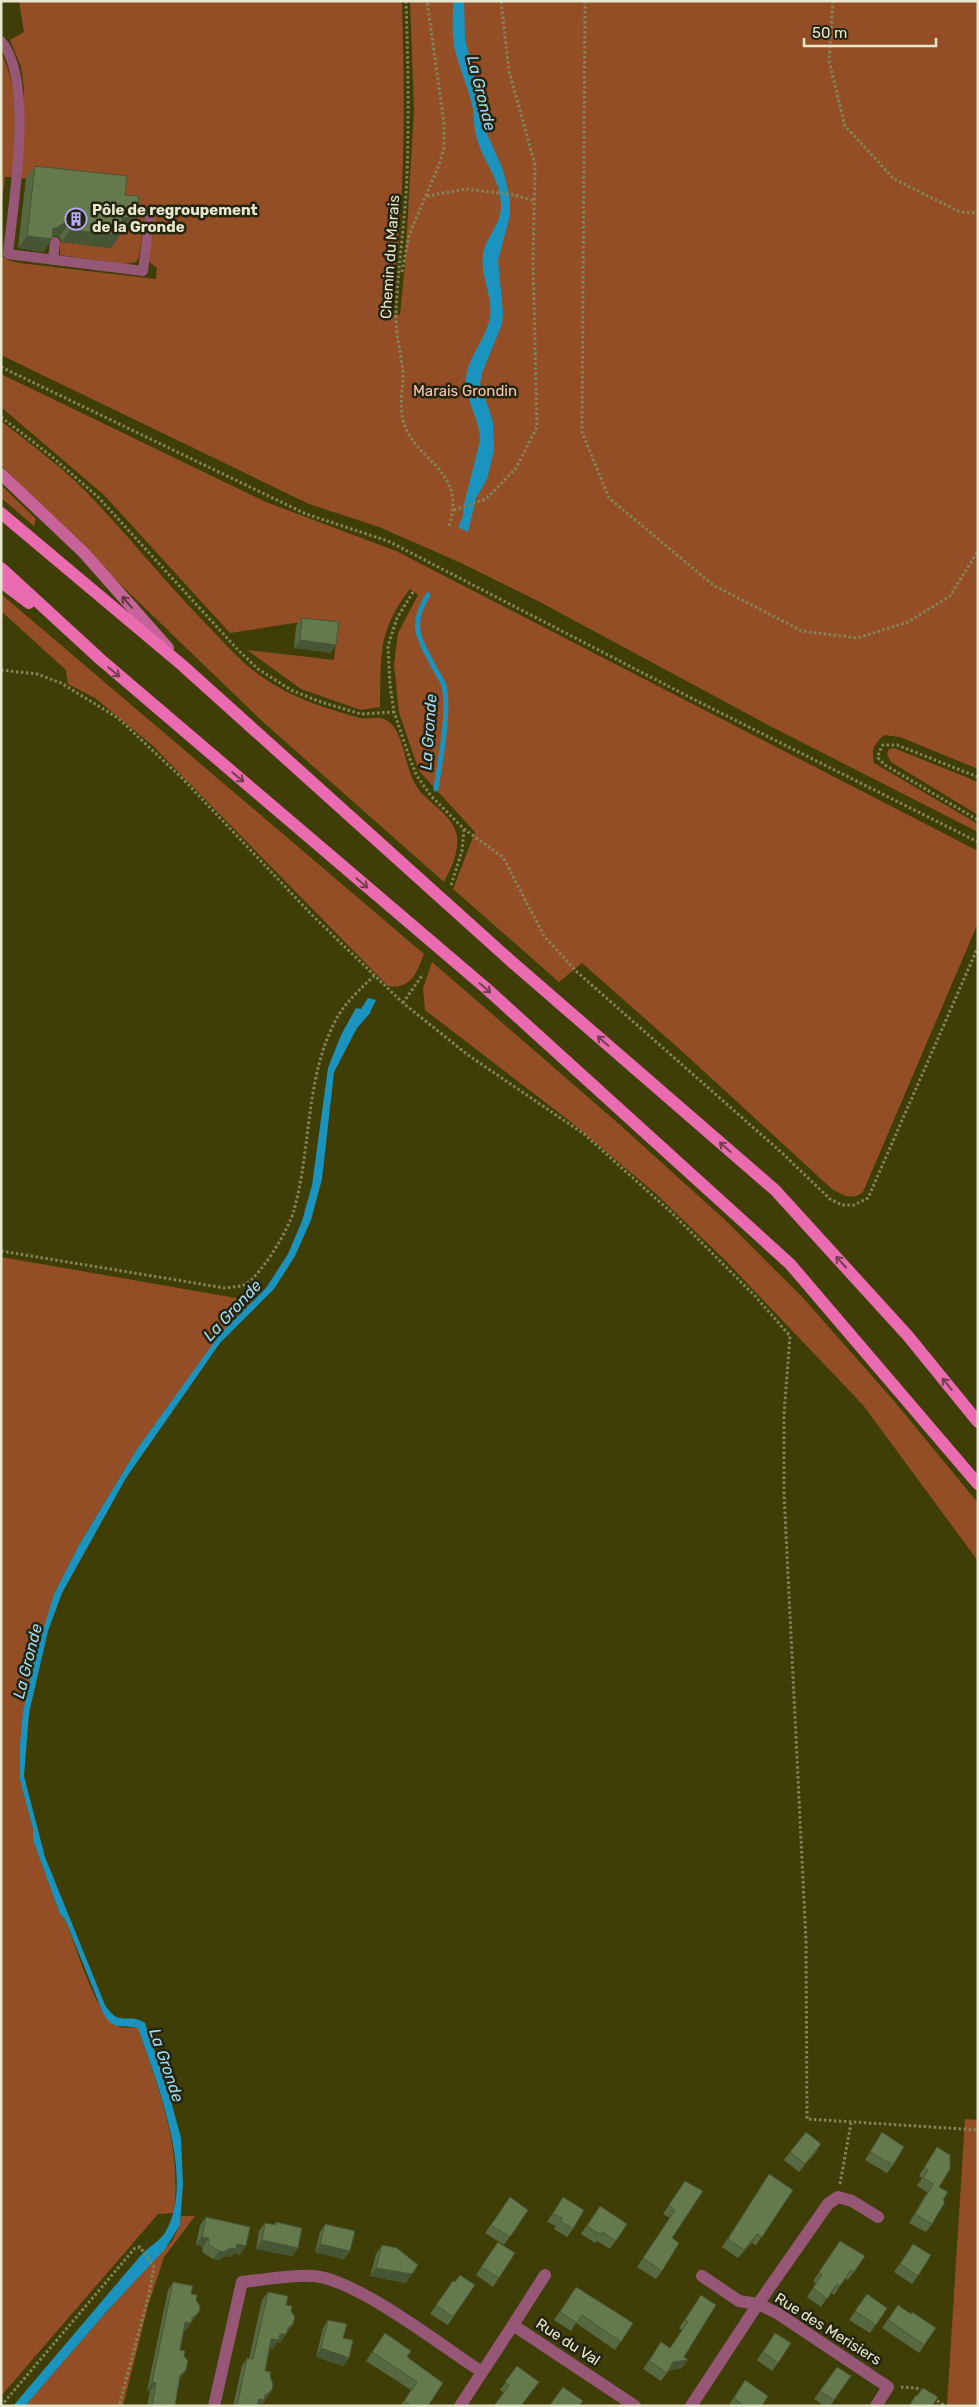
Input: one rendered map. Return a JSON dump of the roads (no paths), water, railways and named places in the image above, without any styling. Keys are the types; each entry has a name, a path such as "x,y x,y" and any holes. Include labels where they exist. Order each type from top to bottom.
{"main road":[{"path":"1,513 182,665 512,962 775,1190 908,1336 978,1422"},
{"path":"1,568 100,659 486,989 790,1264 978,1484"},
{"path":"1,582 100,659"}],"street":[{"path":"1,474 84,554 182,665"},
{"path":"702,2276 739,2301 758,2304 828,2204 838,2197 852,2200 878,2217"},
{"path":"512,2325 545,2275"},
{"path":"214,2406 242,2282 315,2276 343,2284 372,2299 482,2372"},
{"name":"Rue des Merisiers","path":"692,2406 758,2304 778,2313 888,2387 876,2406"},
{"name":"Rue du Val","path":"460,2406 512,2325 635,2406"}],"lane":[{"path":"1,41 14,67 19,88 18,154 8,254 143,271 150,214"},
{"path":"53,260 55,242"}],"water":[{"path":"453,1 464,1 465,40 479,92 487,134 503,170 510,199 510,215 498,260 503,313 502,324 482,373 480,383 493,422 494,450 487,479 476,498 468,532 458,527 463,516 464,504 480,441 478,424 467,394 466,379 470,362 485,332 490,316 490,301 483,271 483,255 498,219 501,206 498,187 477,138 473,109 454,48"},
{"path":"368,998 376,1000 371,1012 357,1028 334,1072 322,1179 311,1220 295,1256 274,1289 220,1343 126,1478 62,1593 48,1631 29,1713 24,1776 45,1857 105,2005 110,2012 119,2018 134,2019 145,2023 168,2090 181,2138 183,2184 180,2225 165,2249 107,2311 25,2406 13,2406 142,2254 164,2234 174,2209 177,2184 175,2157 163,2102 138,2028 115,2025 103,2013 65,1919 60,1914 33,1840 33,1829 20,1780 20,1743 23,1712 35,1657 54,1594 79,1545 137,1449 220,1334 266,1288 288,1254 302,1221 312,1185 328,1068 341,1035 356,1008 361,1009"}],"waterway":[{"name":"La Gronde","path":"428,595 419,616 418,633 444,686 446,697 444,737 436,789"}],"place":[{"name":"Pôle de regroupement de la Gronde","path":"76,219"}],"park label":[{"name":"Marais Grondin","path":"465,391"}]}
